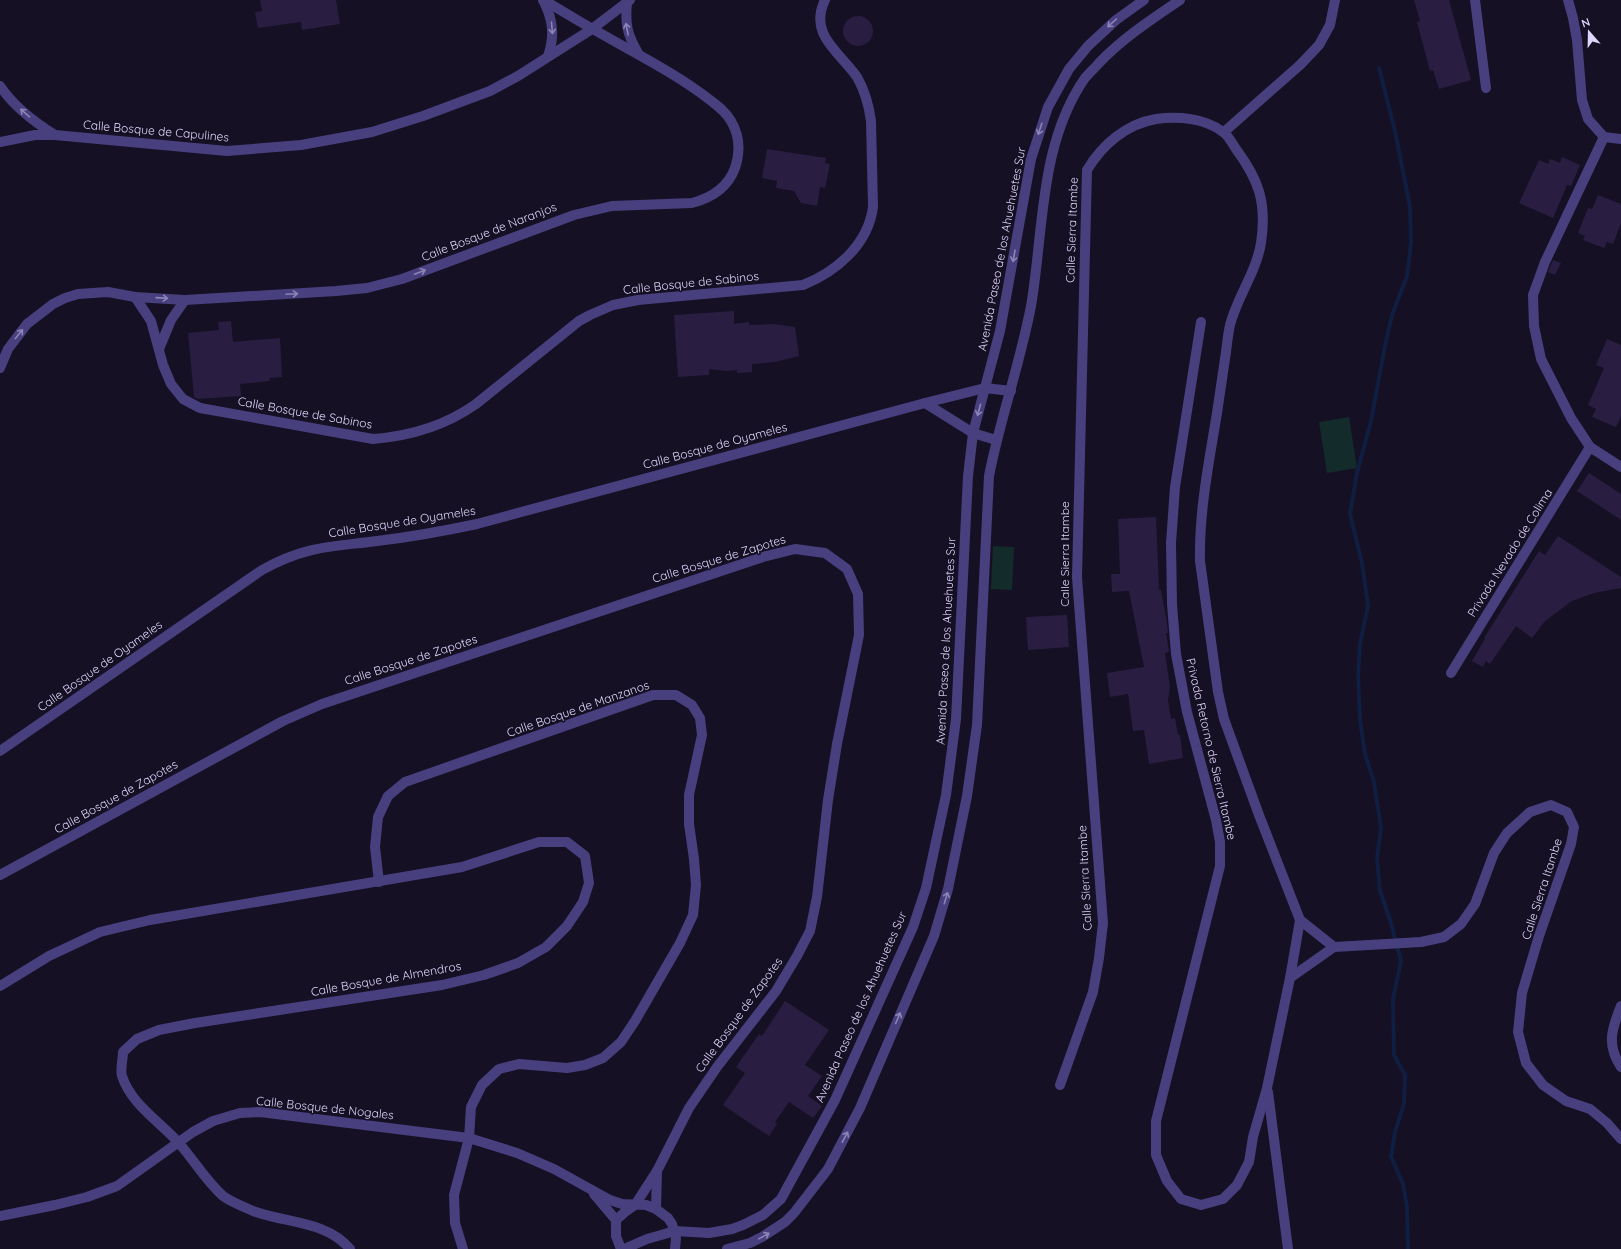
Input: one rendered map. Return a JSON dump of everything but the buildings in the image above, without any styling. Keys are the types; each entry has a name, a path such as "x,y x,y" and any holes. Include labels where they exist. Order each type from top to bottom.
{"street":[{"path":"543,0 548,9 553,28 552,47 548,56"},
{"name":"Calle Bosque de Naranjos","path":"0,368 8,349 17,336 39,313 65,298 88,292 108,292 135,297 185,300 367,288 402,279 574,214 612,206 692,203 712,195 728,181 737,162 738,140 731,121 725,112 695,88 638,53 592,29 543,0"},
{"name":"Calle Bosque de Sabinos","path":"135,297 150,321 170,384 182,399 200,408 373,439 405,435 435,427 462,414 569,328 590,315 613,305 638,300 803,285 815,280 837,266 854,248 867,228 872,216 873,207 870,109 867,98 857,78 825,39 820,21 825,0"},
{"name":"Avenida Paseo de los Ahuehuetes Sur","path":"624,1249 647,1239 675,1231 709,1233 732,1229 763,1215 781,1199 835,1100 914,927 926,888 946,795 956,719 968,476 974,433 1000,331 1030,159 1048,107 1069,69 1088,46 1116,20 1144,0"},
{"path":"727,1249 750,1243 785,1222 794,1213 828,1169 860,1108 934,936 948,889 966,796 977,725 989,476 996,440 1011,391 1025,336 1031,304 1050,162 1066,111 1085,78 1104,58 1132,33 1180,0"},
{"path":"1224,132 1300,65 1319,45 1330,25 1335,0"},
{"path":"1475,0 1486,88"},
{"path":"1568,0 1577,40 1582,100 1588,119 1604,137 1621,139"},
{"name":"Calle Bosque de Capulines","path":"0,142 35,135 55,135 227,151 301,145 372,132 423,116 490,91 518,76 592,29 629,1"},
{"name":"Calle Bosque de Capulines","path":"629,1 625,20 629,38 638,53"},
{"name":"Calle Bosque de Capulines","path":"0,86 25,114 55,135"},
{"name":"Calle Sierra Itambe","path":"1060,1084 1093,992 1103,923 1077,577 1087,170 1093,159 1119,134 1141,123 1153,120 1178,118 1202,122 1224,132 1243,158 1259,187 1261,196 1262,230 1258,259 1230,325 1202,511 1199,542 1201,580 1218,692 1224,719 1300,920"},
{"path":"1604,137 1546,262 1533,295 1534,326 1541,359 1571,418 1590,447 1621,467"},
{"path":"159,349 171,320 185,300"},
{"name":"Privada Retorno de Sierra Itambe","path":"1201,322 1175,487 1171,543 1172,604 1178,661 1187,712 1216,820 1220,842 1220,866 1156,1122 1156,1155 1167,1181 1181,1199 1201,1205 1223,1199 1237,1185 1249,1162 1267,1088"},
{"path":"985,388 1011,391"},
{"name":"Calle Bosque de Oyameles","path":"0,751 262,570 292,555 326,546 427,534 477,524 985,388"},
{"path":"925,403 974,433 996,440"},
{"name":"Privada Nevado de Colima","path":"1451,673 1590,447"},
{"name":"Calle Bosque de Zapotes","path":"0,875 283,721 322,704 763,557 795,549 825,553 847,569 858,594 859,635 828,800 817,897 810,931 798,956 776,991 717,1068 689,1108 657,1171 635,1206 616,1220"},
{"name":"Calle Bosque de Manzanos","path":"379,882 375,847 378,817 388,796 405,782 653,696 676,695 692,705 700,718 702,735 688,795 689,824 696,885 693,915 680,944 635,1021 620,1042 603,1058 585,1065 567,1068 519,1064 499,1069 482,1085 471,1107 469,1138 454,1195 455,1223 463,1249"},
{"name":"Calle Sierra Itambe","path":"1334,947 1414,942 1444,937 1461,924 1474,904 1494,853 1507,833 1530,812 1551,805 1567,812 1574,827 1572,844 1539,936 1522,993 1518,1032 1526,1063 1543,1086 1566,1101 1590,1109 1607,1123 1621,1139"},
{"name":"Calle Bosque de Almendros","path":"0,986 49,956 100,932 150,920 462,867 539,842 567,842 585,856 589,883 583,902 567,926 546,947 518,963 484,975 442,985 194,1023 159,1030 137,1039 123,1052 121,1075 132,1096 178,1142 202,1174 224,1197 253,1211 322,1229 343,1240 350,1249"},
{"path":"1288,1249 1267,1088 1290,978 1300,920 1334,947 1290,978"},
{"path":"1621,1006 1612,1032 1612,1048 1621,1067"},
{"name":"Calle Bosque de Nogales","path":"1,1214 62,1204 117,1186 178,1142 213,1121 240,1113 260,1112 469,1138 554,1169 610,1200 635,1206 646,1205 656,1209"},
{"name":"Calle Bosque de Zapotes","path":"656,1209 657,1171"},
{"name":"Calle Bosque de Nogales","path":"589,1188 616,1220"},
{"path":"656,1209 668,1218 675,1231 675,1249"},
{"path":"616,1220 616,1236 621,1249"}],"green space":[{"path":"1349,417 1357,468 1327,473 1319,422"},
{"path":"993,546 1014,547 1012,590 991,589"}],"waterway":[{"path":"1379,68 1395,131 1410,207 1411,243 1407,276 1392,315 1371,421 1357,473 1350,514 1362,563 1368,606 1360,644 1358,675 1360,720 1365,754 1374,782 1381,828 1377,858 1380,891 1391,923 1401,961 1393,999 1394,1055 1405,1075 1404,1104 1395,1132 1391,1157 1403,1184 1407,1207 1408,1249"}]}
